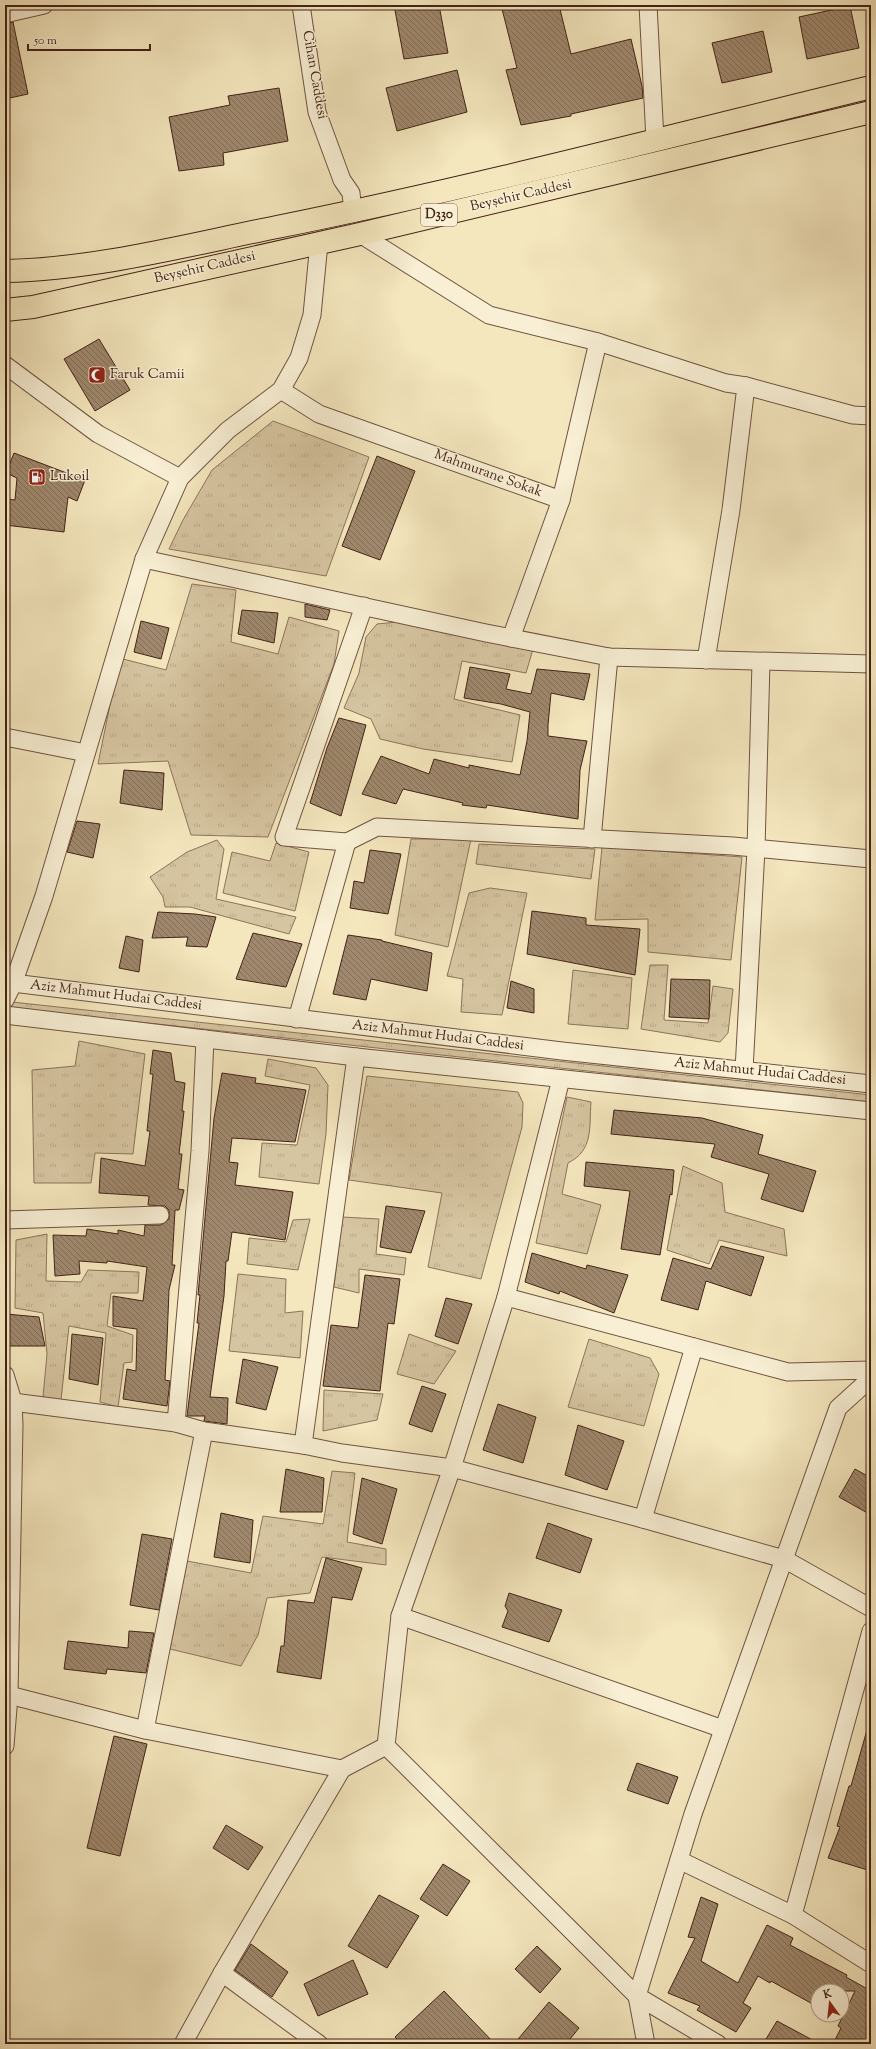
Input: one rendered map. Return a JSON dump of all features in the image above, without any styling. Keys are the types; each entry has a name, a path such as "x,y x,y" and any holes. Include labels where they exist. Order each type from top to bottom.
{"highway":[{"name":"Beyşehir Caddesi","path":"5,271 112,261 353,212 871,87"},
{"name":"Beyşehir Caddesi","path":"5,310 33,307 360,234 871,112"}],"street":[{"path":"5,14 44,5"},
{"name":"Cihan Caddesi","path":"301,5 317,112 342,180 351,193 353,212"},
{"path":"648,5 655,140"},
{"path":"360,234 489,315 598,342 726,383 746,386 853,415 871,416"},
{"path":"5,1000 9,983 44,896 144,559 180,478 228,430 281,390 299,358 312,315 320,243"},
{"path":"561,500 598,342"},
{"path":"5,365 98,434 180,478"},
{"path":"706,660 731,510 746,386"},
{"name":"Mahmurane Sokak","path":"281,390 319,414 561,500 511,638"},
{"path":"144,559 511,638 609,657 871,664"},
{"path":"364,606 284,837 347,842 377,827 756,848 871,859"},
{"path":"592,839 609,657"},
{"path":"744,1070 756,848 761,662"},
{"path":"5,737 86,753"},
{"path":"297,1019 347,842"},
{"name":"Aziz Mahmut Hudai Caddesi","path":"9,983 297,1019 871,1084"},
{"name":"Aziz Mahmut Hudai Caddesi","path":"5,1015 356,1057 871,1111"},
{"path":"176,1423 200,1151 205,1039"},
{"path":"303,1445 356,1057"},
{"path":"386,1746 400,1616 452,1468 506,1297 561,1079"},
{"path":"5,1220 160,1215"},
{"path":"506,1297 788,1372 871,1370"},
{"path":"643,1519 694,1347"},
{"path":"5,1375 14,1425 9,1695 5,1741"},
{"path":"646,2044 637,1996 679,1860 723,1729 838,1408 871,1378"},
{"path":"9,1401 176,1423 204,1431 303,1445 342,1453 452,1468 643,1519 784,1559 871,1608"},
{"path":"145,1730 204,1431"},
{"path":"400,1616 723,1729"},
{"path":"793,1915 865,1674 871,1631"},
{"path":"9,1695 145,1730 342,1769"},
{"path":"183,2044 222,1973 342,1769 386,1746"},
{"path":"386,1746 637,1996 718,2044"},
{"path":"679,1860 793,1915 871,1964"},
{"path":"222,1973 319,2044"}],"green space":[{"path":"273,421 369,457 326,576 169,549 183,520 212,470"},
{"path":"192,584 236,590 231,642 278,654 289,617 339,631 334,664 268,837 191,835 168,761 98,764 114,685 123,659 166,670"},
{"path":"397,622 533,649 526,673 462,661 454,699 520,715 512,762 423,749 380,739 371,719 344,708 359,673 366,637 377,624"},
{"path":"411,839 471,839 448,947 395,935"},
{"path":"217,840 224,849 216,899 296,917 289,934 190,907 165,907 163,897 150,877 187,852"},
{"path":"276,843 309,852 295,911 223,893 232,852 270,861"},
{"path":"479,844 595,849 591,879 476,864"},
{"path":"602,847 742,857 731,960 648,952 648,919 595,920"},
{"path":"490,888 527,893 502,1015 461,1012 463,979 447,976 469,893"},
{"path":"650,965 668,965 664,1020 708,1023 713,986 733,989 728,1033 720,1042 641,1029"},
{"path":"573,970 632,978 628,1029 568,1024"},
{"path":"12,1002 871,1095 871,1102 11,1008"},
{"path":"79,1041 145,1054 133,1154 95,1153 91,1183 34,1183 32,1070 75,1066"},
{"path":"268,1059 316,1068 328,1085 326,1134 319,1184 259,1177 262,1143 297,1145 310,1085 265,1076"},
{"path":"367,1076 518,1092 523,1103 522,1127 481,1279 428,1267 442,1193 349,1180"},
{"path":"567,1097 591,1102 590,1129 586,1145 576,1158 568,1163 562,1194 601,1205 587,1254 536,1243"},
{"path":"683,1166 722,1183 725,1212 784,1229 787,1256 719,1240 709,1264 667,1250"},
{"path":"342,1217 379,1219 376,1254 406,1258 404,1275 359,1269 359,1293 334,1287"},
{"path":"310,1219 298,1270 247,1264 249,1238 286,1242 293,1220"},
{"path":"47,1234 46,1281 81,1282 88,1270 139,1272 138,1293 111,1293 107,1326 133,1335 132,1362 124,1363 118,1407 100,1402 106,1333 69,1326 61,1400 43,1397 47,1354 43,1313 15,1308 16,1240"},
{"path":"238,1274 286,1279 285,1313 303,1311 300,1358 229,1351"},
{"path":"409,1334 456,1351 434,1384 397,1374"},
{"path":"589,1339 650,1358 659,1374 644,1426 568,1407"},
{"path":"324,1390 383,1394 377,1420 323,1431"},
{"path":"332,1471 355,1473 347,1542 386,1549 386,1565 322,1557 310,1593 267,1598 258,1635 241,1666 170,1649 187,1561 251,1573 263,1516 323,1524"}],"building":[{"path":"394,5 439,5 448,53 404,59"},
{"path":"501,5 559,5 571,54 631,39 642,86 643,98 571,114 571,116 521,125 506,70 517,68"},
{"path":"850,6 859,48 807,59 799,17"},
{"path":"13,22 28,94 5,99 5,24"},
{"path":"763,31 772,72 722,83 712,43"},
{"path":"457,70 467,112 397,131 386,88"},
{"path":"279,88 288,141 223,153 224,165 179,171 169,117 230,105 228,96"},
{"name":"Faruk Camii","path":"99,339 130,390 95,411 64,359"},
{"path":"14,453 85,480 77,501 68,497 64,532 5,525 7,499 15,500 17,478 6,473"},
{"path":"377,456 415,471 380,560 342,546"},
{"path":"305,604 330,610 327,620 305,617"},
{"path":"242,610 278,613 274,643 238,634"},
{"path":"141,621 169,628 161,659 134,652"},
{"path":"470,667 510,674 506,689 531,694 537,669 590,674 584,700 551,693 548,725 548,736 587,741 580,770 578,819 487,805 486,808 462,805 463,803 403,789 396,804 362,794 381,756 429,774 434,759 469,768 469,765 520,775 527,741 530,712 501,704 464,698"},
{"path":"339,718 366,725 341,816 310,803 327,748"},
{"path":"124,770 164,773 162,810 120,803"},
{"path":"77,821 100,824 93,858 67,852"},
{"path":"370,850 401,854 388,914 350,908 354,881 364,883"},
{"path":"532,911 586,918 586,925 640,929 635,975 527,954"},
{"path":"158,912 216,917 207,947 186,946 188,937 152,938"},
{"path":"253,933 302,944 286,987 236,979"},
{"path":"348,935 382,940 432,953 427,991 371,979 366,1000 333,994"},
{"path":"126,936 143,940 139,972 119,968"},
{"path":"671,979 710,980 709,1019 669,1017"},
{"path":"511,981 534,989 534,1013 507,1008"},
{"path":"153,1050 171,1053 175,1081 185,1083 182,1111 184,1111 179,1154 182,1154 178,1189 184,1190 179,1210 175,1210 172,1265 175,1265 169,1290 165,1380 170,1381 167,1406 123,1399 127,1369 136,1371 137,1329 113,1326 113,1296 143,1301 147,1267 107,1261 107,1263 79,1261 80,1274 55,1276 53,1235 86,1236 87,1229 118,1234 118,1230 144,1236 145,1225 161,1225 169,1219 169,1210 165,1206 148,1205 149,1196 99,1193 101,1158 145,1166 150,1131 147,1131 153,1074 150,1074"},
{"path":"222,1073 256,1078 255,1083 306,1090 295,1142 232,1138 229,1162 238,1163 235,1185 293,1192 285,1240 232,1232 228,1261 226,1261 224,1296 210,1397 228,1398 227,1424 204,1421 205,1416 187,1416 199,1323 197,1323 200,1295 198,1295 214,1118"},
{"path":"614,1110 702,1118 763,1135 758,1154 816,1171 803,1212 761,1199 769,1174 711,1157 715,1144 611,1134"},
{"path":"586,1162 674,1170 672,1195 670,1194 660,1255 621,1249 630,1191 584,1186"},
{"path":"386,1206 425,1211 411,1253 380,1247"},
{"path":"721,1246 764,1257 751,1296 706,1281 698,1310 661,1300 673,1258 711,1269"},
{"path":"532,1253 586,1269 587,1265 628,1275 614,1313 560,1291 559,1294 525,1282"},
{"path":"365,1275 400,1279 394,1324 388,1323 380,1391 323,1386 331,1325 358,1328"},
{"path":"446,1298 472,1304 458,1344 435,1336"},
{"path":"6,1314 39,1317 45,1346 8,1346"},
{"path":"72,1334 103,1338 98,1385 69,1379"},
{"path":"243,1359 278,1367 266,1410 236,1403"},
{"path":"422,1386 446,1394 432,1432 409,1424"},
{"path":"498,1404 536,1417 523,1463 483,1450"},
{"path":"578,1425 624,1441 607,1490 565,1475"},
{"path":"286,1469 324,1478 322,1512 280,1512"},
{"path":"855,1469 871,1478 871,1515 839,1497"},
{"path":"362,1478 397,1489 382,1544 353,1534"},
{"path":"221,1513 253,1520 250,1563 214,1557"},
{"path":"548,1523 592,1539 580,1573 536,1558"},
{"path":"142,1534 172,1539 159,1610 130,1605"},
{"path":"326,1558 362,1568 352,1600 332,1597 321,1679 277,1672 281,1646 284,1646 288,1600 314,1603"},
{"path":"509,1593 562,1610 549,1642 502,1627 508,1611 505,1606"},
{"path":"129,1631 154,1633 146,1673 107,1669 106,1674 64,1669 68,1641 128,1648"},
{"path":"867,1730 871,1731 871,1871 828,1858 840,1827 837,1826 849,1786 851,1786"},
{"path":"114,1736 147,1744 120,1856 87,1848"},
{"path":"637,1763 678,1777 668,1804 627,1790"},
{"path":"226,1825 263,1847 248,1870 213,1848"},
{"path":"443,1864 470,1881 447,1916 420,1899"},
{"path":"379,1895 419,1916 387,1968 348,1946"},
{"path":"701,1897 718,1904 701,1961 738,1983 767,1925 793,1938 790,1945 847,1975 846,1977 871,1991 871,2044 833,2044 841,2028 838,2026 839,2023 850,2023 850,2001 855,1991 850,1991 850,1983 810,1983 810,2003 771,1981 770,1983 758,1976 743,2003 751,2008 736,2032 697,2010 700,2006 668,1993 695,1938 688,1937"},
{"path":"251,1944 288,1972 272,1997 235,1970"},
{"path":"537,1946 561,1969 540,1993 515,1969"},
{"path":"353,1960 368,1994 318,2016 304,1984"},
{"path":"444,1991 495,2044 402,2044 395,2037"},
{"path":"549,2002 579,2028 566,2044 514,2044"},
{"path":"777,2021 820,2044 763,2044"}],"place":[{"name":"Faruk Camii","path":"97,375"},
{"name":"Lukoil","path":"37,477"}]}
